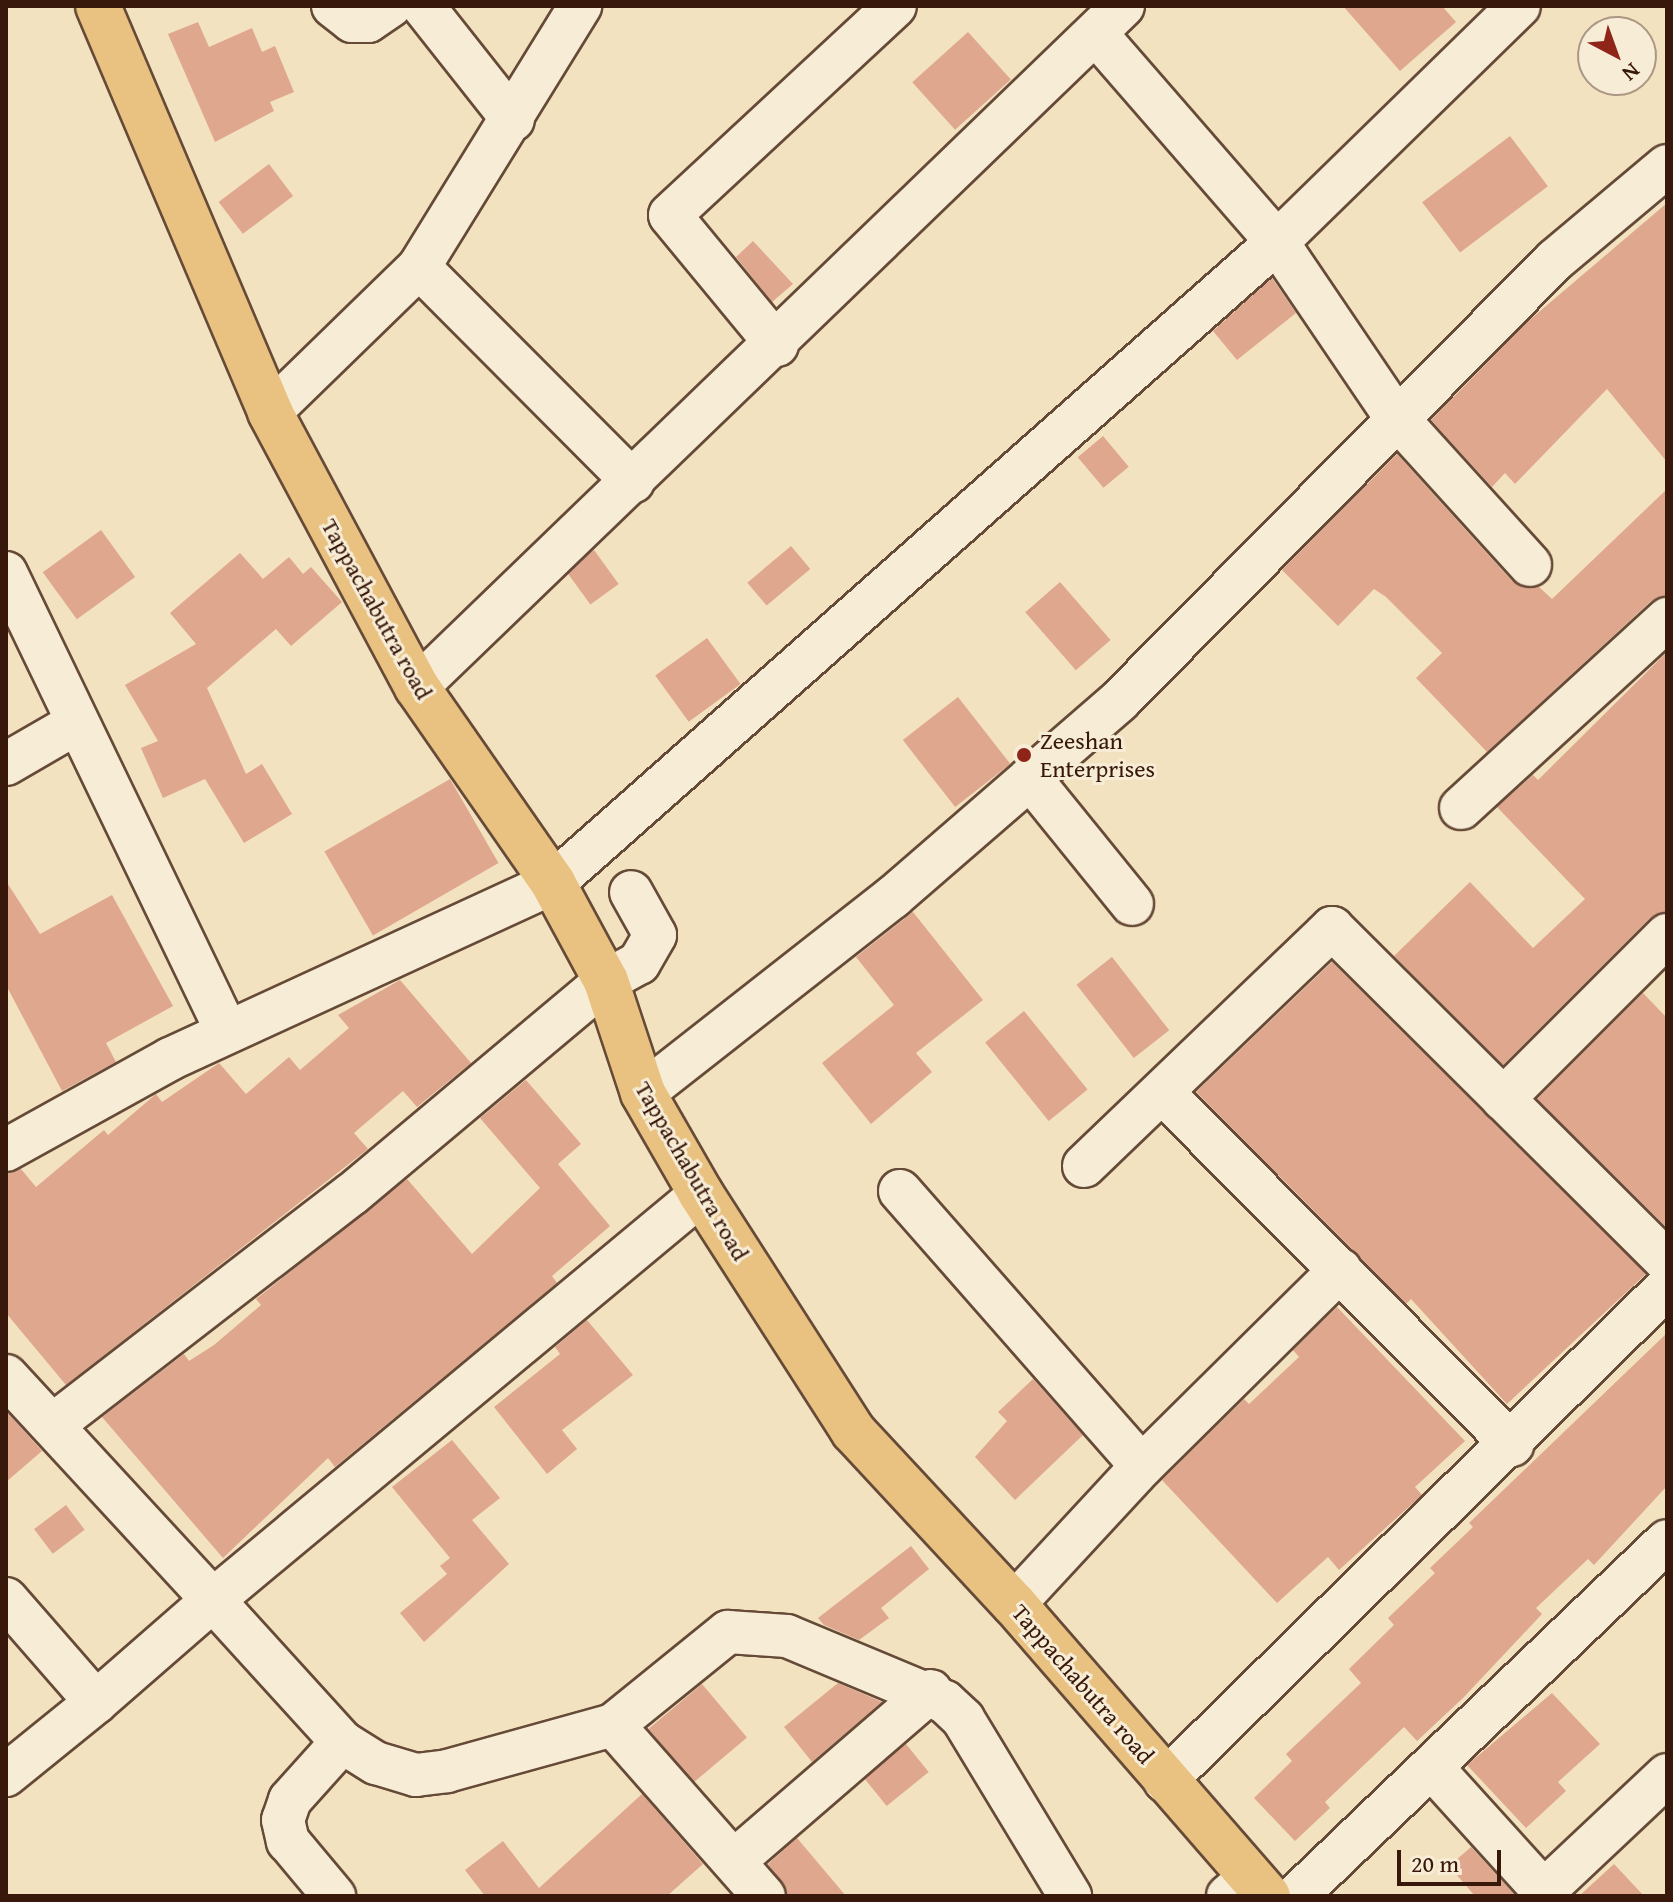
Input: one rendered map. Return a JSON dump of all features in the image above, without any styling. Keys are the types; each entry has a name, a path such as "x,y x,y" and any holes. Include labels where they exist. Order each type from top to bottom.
{"main road":[{"name":"Tappachabutra road","path":"98,6 270,412 417,687 553,883 606,981 643,1093 701,1194 853,1431 1014,1604 1165,1781 1249,1890"}],"street":[{"path":"333,6 352,21 368,21 390,6"},
{"path":"423,6 513,120"},
{"path":"270,412 419,267 513,120 580,6"},
{"path":"777,345 670,215 895,6"},
{"path":"6,1150 227,1032 553,883 1277,242 1519,6"},
{"path":"417,687 777,345 1110,20 1277,242 1395,416 1530,565"},
{"path":"643,1093 893,897 1119,701 1395,416 1555,260 1667,166"},
{"path":"419,267 633,482"},
{"path":"6,573 75,724 227,1032"},
{"path":"1461,808 1667,619"},
{"path":"6,764 75,724"},
{"path":"1030,778 1132,904"},
{"path":"54,1424 352,1194 606,981 639,963 655,935 631,892"},
{"path":"1084,1166 1165,1095 1332,928 1667,1262"},
{"path":"1503,1099 1667,935"},
{"path":"1165,1095 1512,1445"},
{"path":"900,1191 1142,1466"},
{"path":"6,1775 701,1194"},
{"path":"1014,1604 1142,1466 1340,1270"},
{"path":"1165,1781 1512,1445 1667,1287"},
{"path":"6,1376 54,1424 342,1742 376,1763 416,1775 613,1725 703,1648 728,1632 749,1628 787,1636 931,1691 963,1719 1070,1896"},
{"path":"1296,1896 1433,1769 1667,1541"},
{"path":"6,1599 96,1702"},
{"path":"734,1861 931,1691"},
{"path":"613,1725 764,1896"},
{"path":"334,1896 288,1841 283,1820 290,1800 342,1742"},
{"path":"1433,1769 1546,1893 1667,1775"}],"building":[{"path":"1343,6 1442,6 1456,22 1400,71"},
{"path":"198,22 209,47 252,28 262,52 275,46 294,92 270,102 274,111 215,142 168,34"},
{"path":"968,32 1011,80 955,130 912,82"},
{"path":"1510,136 1548,186 1460,253 1422,202"},
{"path":"269,164 293,196 243,234 219,202"},
{"path":"1667,203 1667,462 1607,389 1515,484 1505,473 1492,487 1431,420 1526,323"},
{"path":"753,241 793,284 772,302 736,257"},
{"path":"1272,278 1296,313 1237,360 1213,331"},
{"path":"1103,436 1129,467 1103,488 1078,457"},
{"path":"1397,454 1512,581 1539,587 1552,599 1667,489 1667,596 1651,601 1487,752 1416,678 1442,653 1386,597 1374,589 1338,626 1282,570"},
{"path":"101,530 135,577 77,619 43,572"},
{"path":"791,546 810,569 767,606 747,583"},
{"path":"594,550 619,584 590,605 566,571"},
{"path":"240,553 263,579 289,557 303,574 311,567 342,602 291,646 276,629 207,688 246,774 262,764 292,814 244,843 205,779 163,798 141,748 158,741 125,685 196,644 170,613"},
{"path":"1060,582 1111,640 1076,670 1025,612"},
{"path":"707,638 741,684 689,722 655,676"},
{"path":"1667,652 1667,912 1650,918 1503,1065 1394,956 1470,882 1533,948 1585,899 1497,807 1533,775 1538,780"},
{"path":"958,697 1010,764 955,807 903,740"},
{"path":"450,779 499,863 373,936 324,852"},
{"path":"6,881 40,934 112,895 173,1006 106,1043 116,1062 62,1091 6,985"},
{"path":"913,912 983,1000 916,1053 932,1072 871,1124 822,1063 894,1005 856,957"},
{"path":"1112,957 1169,1030 1134,1058 1077,985"},
{"path":"1332,962 1646,1274 1507,1404 1411,1299 1406,1304 1196,1092"},
{"path":"400,980 471,1063 417,1107 403,1091 354,1133 368,1149 66,1385 6,1313 6,1174 21,1169 36,1187 104,1130 108,1135 156,1094 162,1102 219,1063 246,1094 289,1057 300,1070 349,1028 338,1015"},
{"path":"1643,993 1667,1018 1667,1228 1537,1099"},
{"path":"1024,1011 1088,1089 1049,1121 985,1042"},
{"path":"526,1080 581,1144 558,1164 610,1226 552,1276 557,1283 335,1467 328,1458 223,1558 102,1417 184,1354 189,1361 214,1345 261,1305 256,1299 407,1179 472,1254 540,1188 480,1118"},
{"path":"1337,1307 1465,1441 1415,1487 1422,1495 1339,1570 1328,1557 1277,1603 1162,1480 1244,1399 1249,1404 1299,1357 1293,1350"},
{"path":"587,1320 633,1375 562,1430 577,1449 547,1474 494,1407 560,1354 555,1347"},
{"path":"1667,1333 1667,1486 1594,1565 1588,1559 1536,1608 1542,1614 1463,1698 1417,1741 1404,1727 1325,1802 1330,1808 1295,1841 1254,1798 1292,1761 1286,1754 1361,1683 1349,1669 1394,1625 1388,1618 1435,1573 1430,1568 1473,1527 1469,1523"},
{"path":"1033,1379 1083,1435 1015,1500 975,1457 1007,1421 998,1412"},
{"path":"6,1411 42,1451 6,1482"},
{"path":"452,1440 500,1498 472,1520 509,1564 424,1642 400,1613 447,1574 440,1566 450,1558 392,1487"},
{"path":"66,1505 85,1530 53,1554 34,1529"},
{"path":"911,1546 929,1569 881,1608 889,1618 859,1640 824,1625 818,1618"},
{"path":"838,1683 882,1702 812,1762 784,1727"},
{"path":"702,1684 747,1738 693,1783 648,1729"},
{"path":"1552,1693 1600,1744 1558,1782 1566,1791 1526,1828 1467,1765"},
{"path":"906,1744 929,1772 887,1806 864,1778"},
{"path":"642,1794 703,1864 667,1896 485,1896 465,1870 503,1841 539,1888"},
{"path":"797,1838 846,1896 787,1896 768,1864"},
{"path":"1471,1847 1516,1896 1475,1896 1449,1866"},
{"path":"1614,1864 1644,1896 1579,1896"}],"place":[{"name":"Zeeshan Enterprises","path":"1024,755"}]}
